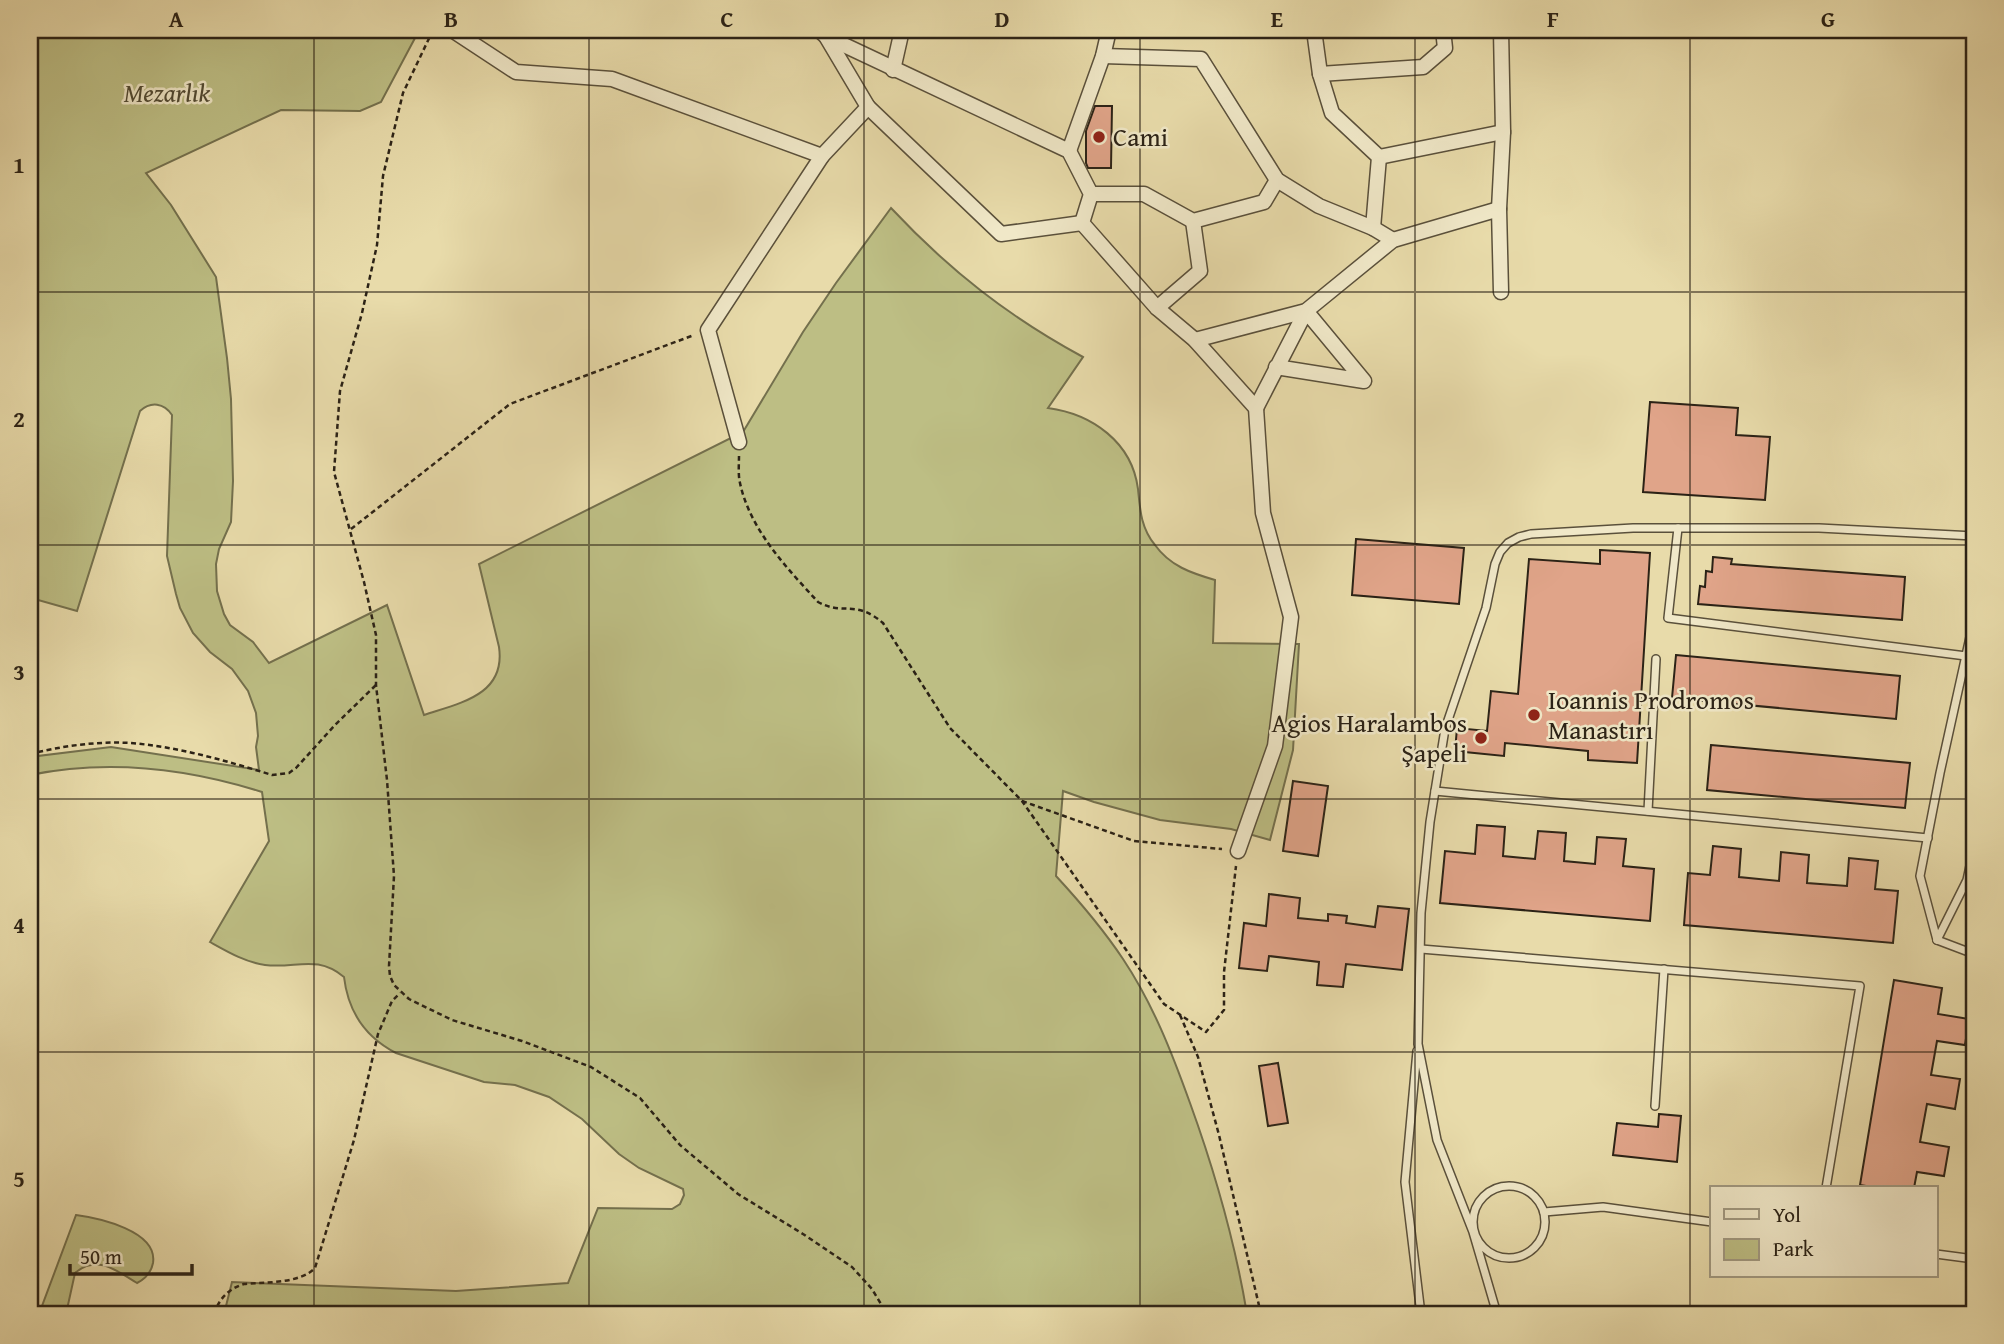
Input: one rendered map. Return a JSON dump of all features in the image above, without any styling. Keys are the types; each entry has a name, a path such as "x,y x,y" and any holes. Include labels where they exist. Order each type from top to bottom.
{"street":[{"path":"452,30 516,72 612,79 822,156"},
{"path":"893,70 902,30"},
{"path":"1069,151 1103,56 1109,30"},
{"path":"1314,30 1320,74 1332,113 1379,157"},
{"path":"1320,74 1423,67 1445,48 1443,30"},
{"path":"1501,30 1501,292"},
{"path":"824,32 893,70 1069,151 1091,194 1082,223"},
{"path":"824,32 868,107 1001,234 1082,223"},
{"path":"1103,56 1201,59 1277,180 1318,206 1373,228 1393,240"},
{"path":"739,442 708,330 822,156 868,107"},
{"path":"1379,157 1503,132"},
{"path":"1373,228 1379,157"},
{"path":"1091,194 1144,194 1193,221 1264,202 1277,180"},
{"path":"1238,851 1275,746 1291,617 1264,513 1256,408 1306,311 1393,240 1499,209"},
{"path":"1157,308 1200,271 1193,221"},
{"path":"1082,223 1157,308 1195,340 1256,408"},
{"path":"1195,340 1306,311"},
{"path":"1276,367 1364,381 1306,311"}],"lane":[{"path":"1421,1314 1405,1182 1418,1044 1421,913 1430,822 1445,729 1486,608 1500,552 1508,543 1531,534 1633,528 1819,528 1974,536"},
{"path":"1678,528 1668,618 1966,656"},
{"path":"1937,940 1920,877 1974,619"},
{"path":"1648,811 1656,659"},
{"path":"1435,791 1927,838"},
{"path":"1937,940 1967,880 1974,847"},
{"path":"1937,940 1974,954"},
{"path":"1421,950 1860,986 1826,1186"},
{"path":"1655,1106 1664,970"},
{"path":"1418,1044 1437,1140 1474,1232 1482,1247 1497,1256 1514,1258 1530,1251 1537,1245 1544,1230 1544,1212 1535,1197 1512,1186 1503,1186 1487,1193 1476,1206 1473,1215 1474,1232 1497,1314"},
{"path":"1544,1212 1603,1207 1710,1222"},
{"path":"1938,1254 1974,1259"}],"path":[{"path":"433,30 402,93 383,176 377,245 362,313 340,391 334,472 351,529 376,635 376,685 394,876 390,976 400,993 408,999 452,1020 522,1041 590,1067 640,1098 680,1145 738,1194 852,1267 872,1290 887,1314"},
{"path":"351,529 510,404 708,330"},
{"path":"739,442 739,482 751,519 774,552 818,602 838,609 861,609 873,614 883,623 950,728 1022,801 1164,1004 1206,1032 1224,1010 1224,972 1238,851 1134,841 1022,801"},
{"path":"30,754 65,746 130,743 194,753 272,775 281,775 296,768 376,685"},
{"path":"214,1314 220,1300 237,1286 299,1279 310,1274 315,1268 354,1140 378,1034 392,1001 400,993"},
{"path":"1178,1012 1198,1057 1261,1314"}],"green space":[{"name":"Mezarlık","path":"30,30 414,30 415,38 381,102 360,111 281,110 146,173 171,205 216,277 231,399 233,481 231,522 219,549 216,564 217,591 224,614 230,625 253,642 269,663 387,605 424,715 478,694 495,676 499,663 499,647 479,564 743,432 803,332 891,208 935,252 981,291 1030,326 1083,357 1048,408 1064,411 1094,424 1118,444 1128,457 1134,472 1142,519 1150,539 1174,563 1215,580 1213,643 1299,644 1293,750 1270,840 1231,829 1160,820 1063,791 1056,876 1091,916 1123,959 1144,993 1161,1029 1216,1181 1237,1260 1247,1314 224,1314 232,1282 456,1291 568,1283 598,1208 672,1209 680,1204 684,1195 683,1189 639,1168 619,1154 582,1119 549,1097 515,1085 484,1082 385,1047 360,1022 349,1001 344,977 334,970 315,964 258,964 210,942 269,841 262,792 205,777 147,768 88,768 30,775 30,757 111,747 259,770 256,713 248,691 232,669 210,652 193,633 176,594 167,556 172,415 165,408 153,405 140,411 77,611 38,600 37,572 30,550"},
{"path":"76,1215 112,1223 137,1235 146,1242 152,1252 152,1267 143,1280 137,1283 107,1266 83,1267 75,1273 66,1314 39,1314"}],"building":[{"name":"Cami","path":"1095,106 1112,106 1111,168 1088,168 1086,163 1086,131"},
{"path":"1650,402 1738,408 1736,435 1770,437 1765,500 1643,492"},
{"path":"1356,539 1464,548 1459,604 1352,595"},
{"path":"1600,550 1650,553 1637,763 1588,760 1588,751 1505,743 1504,756 1455,751 1457,728 1487,731 1491,691 1518,694 1529,559 1600,564"},
{"path":"1713,557 1732,559 1731,564 1905,577 1902,620 1698,604 1700,586 1705,587 1706,571 1712,572"},
{"path":"1676,655 1900,676 1896,719 1672,698"},
{"path":"1711,745 1910,763 1905,808 1707,790"},
{"path":"1293,781 1328,786 1318,856 1283,851"},
{"path":"1477,825 1505,827 1503,856 1535,859 1538,831 1566,833 1564,861 1595,864 1597,837 1626,839 1623,866 1654,869 1650,921 1440,903 1445,851 1475,854"},
{"path":"1713,846 1741,849 1739,877 1779,881 1781,852 1809,855 1807,883 1847,886 1849,858 1878,861 1875,889 1898,891 1893,943 1684,925 1688,873 1710,875"},
{"path":"1269,894 1300,898 1298,918 1328,921 1328,914 1347,916 1346,923 1375,927 1378,906 1409,909 1402,970 1346,964 1343,987 1317,985 1319,962 1269,956 1267,971 1239,968 1244,923 1266,926"},
{"path":"1894,980 1942,988 1938,1014 1969,1019 1965,1045 1937,1041 1931,1075 1960,1079 1955,1109 1927,1104 1920,1142 1949,1147 1944,1176 1917,1172 1914,1186 1860,1185"},
{"path":"1278,1063 1288,1123 1268,1126 1259,1066"},
{"path":"1659,1114 1681,1116 1677,1162 1613,1155 1617,1123 1658,1127"}],"place":[{"name":"Cami","path":"1099,137"},
{"name":"Ioannis Prodromos Manastırı","path":"1534,715"},
{"name":"Agios Haralambos Şapeli","path":"1481,738"}]}
